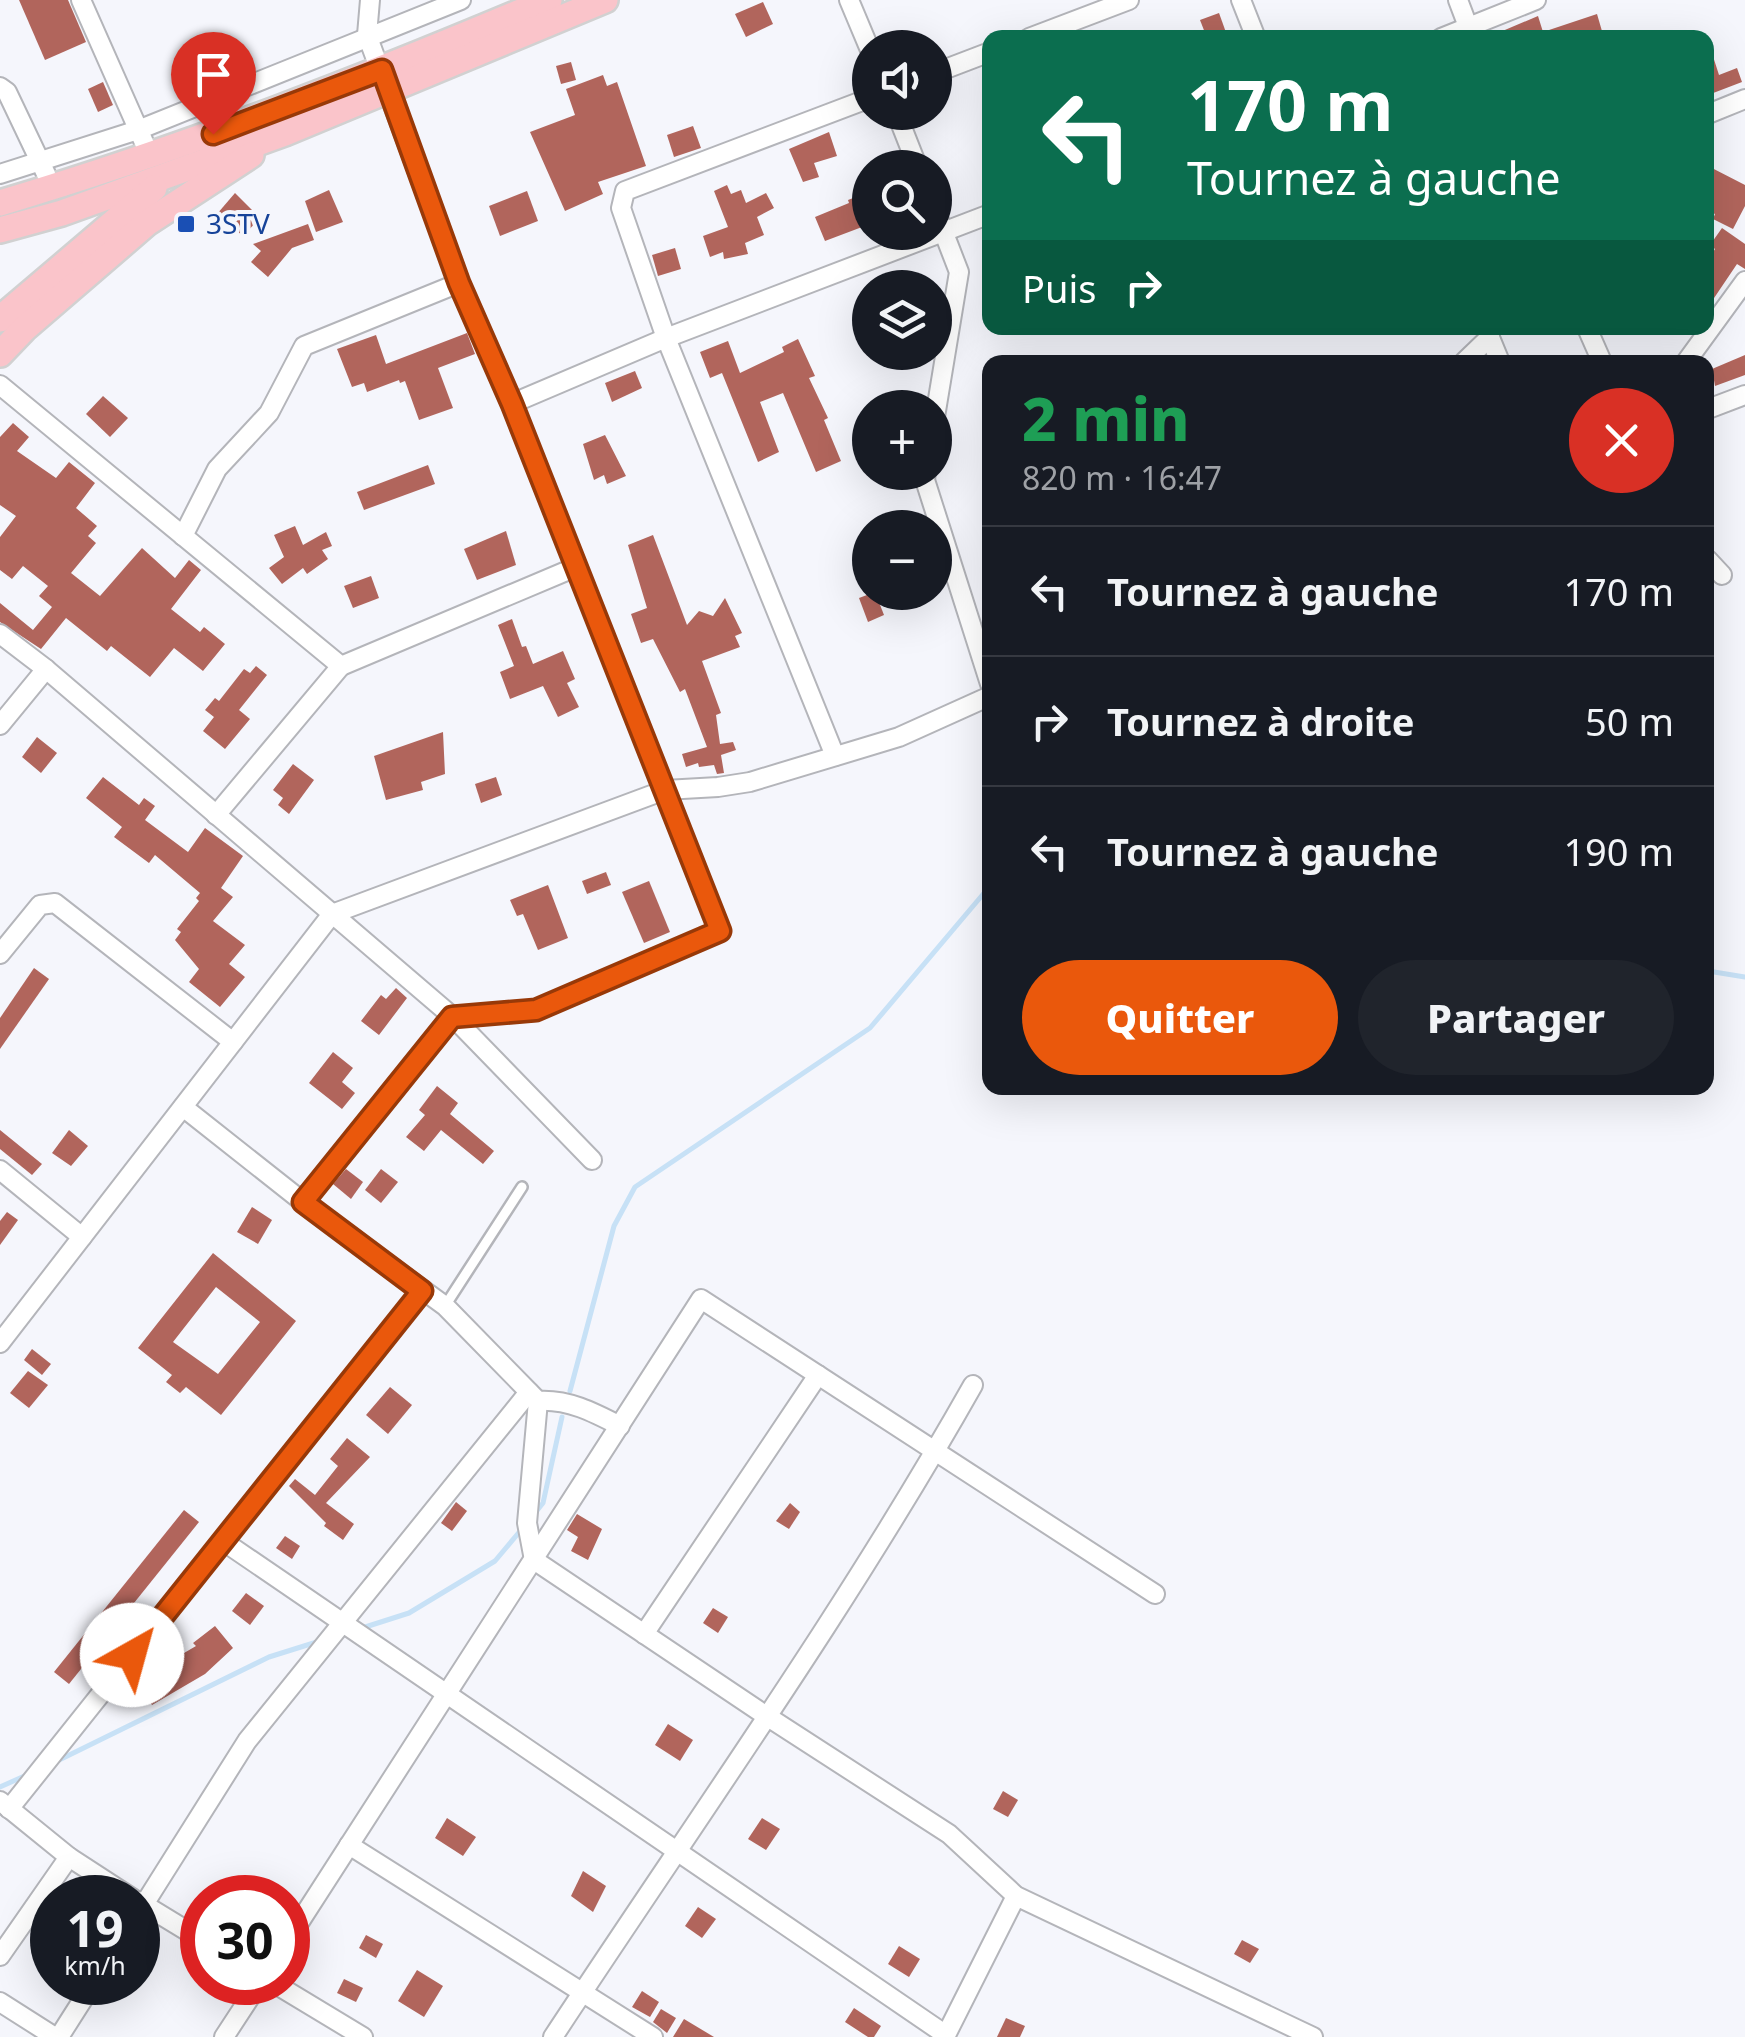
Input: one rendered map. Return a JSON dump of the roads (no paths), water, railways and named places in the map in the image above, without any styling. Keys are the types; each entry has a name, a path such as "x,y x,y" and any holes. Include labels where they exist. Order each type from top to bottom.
{"main road":[{"path":"386,81 549,0"},
{"path":"0,230 184,168 281,122 605,0"},
{"path":"0,203 150,156 281,122"},
{"path":"0,354 24,328 147,223 281,122"},
{"path":"0,319 138,198 184,168"}],"street":[{"path":"80,0 150,156"},
{"path":"303,1202 452,1017 536,1010 720,931 512,404 459,283 367,36 370,0"},
{"path":"0,174 138,130 461,0"},
{"path":"849,0 862,30"},
{"path":"1050,30 1129,0"},
{"path":"1241,0 1253,30"},
{"path":"1458,0 1469,30"},
{"path":"1474,30 1536,0"},
{"path":"952,67 982,55"},
{"path":"0,86 7,92 52,187"},
{"path":"1714,112 1745,99"},
{"path":"835,756 666,338 621,208 625,191 852,105"},
{"path":"952,229 982,217"},
{"path":"512,404 666,338 897,250"},
{"path":"939,390 959,272 951,250"},
{"path":"1714,324 1745,281"},
{"path":"183,536 217,469 269,413 304,346 459,283"},
{"path":"1470,355 1486,335"},
{"path":"0,386 342,666"},
{"path":"1714,407 1745,394"},
{"path":"928,490 982,659"},
{"path":"1714,566 1722,574"},
{"path":"216,816 342,666 576,567"},
{"path":"0,634 46,669 452,1017 592,1160"},
{"path":"0,725 46,669"},
{"path":"0,1343 332,914 664,790 718,788 750,782 898,737 982,700"},
{"path":"0,954 40,905 55,903 233,1042"},
{"path":"183,1106 303,1202 445,1306 533,1396 586,1408 620,1426"},
{"path":"0,1170 82,1237"},
{"path":"94,1875 5,1805 422,1291"},
{"path":"310,1906 701,1299 1155,1594"},
{"path":"644,1634 818,1375"},
{"path":"553,2037 768,1717 936,1452 974,1385"},
{"path":"533,1396 527,1523 534,1560 949,1834 1016,1896 1313,2037"},
{"path":"157,1875 247,1741 533,1396"},
{"path":"223,1541 945,2036 1016,1896"},
{"path":"349,1845 652,2037"},
{"path":"0,1956 69,1858"},
{"path":"0,2002 57,2037 79,2005"},
{"path":"224,2037 245,2005"},
{"path":"310,2005 362,2037"}],"lane":[{"path":"445,1306 522,1187"}],"waterway":[{"path":"570,1391 614,1226 635,1187 870,1028 982,895"},
{"path":"1714,972 1745,977"},
{"path":"535,1513 543,1503 562,1417"},
{"path":"359,1629 409,1613 495,1561 521,1530"},
{"path":"53,1763 269,1657 320,1641"},
{"path":"0,1787 29,1774"}],"place":[{"name":"3STV","path":"186,224"}]}
